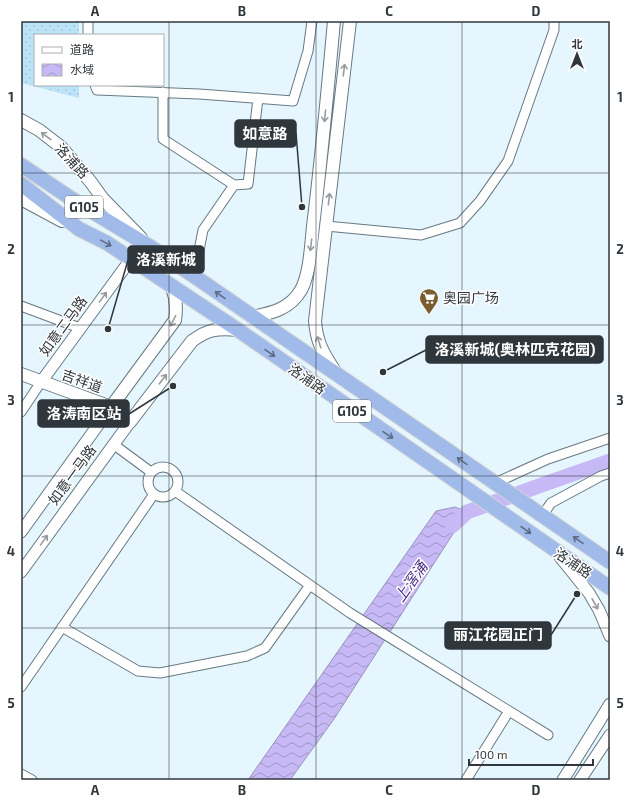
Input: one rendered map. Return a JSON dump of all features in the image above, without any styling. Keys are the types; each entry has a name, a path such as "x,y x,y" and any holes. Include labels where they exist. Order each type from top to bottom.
{"highway":[{"path":"21,156 95,206 149,246"},
{"name":"洛浦路","path":"21,165 78,203 149,246 194,276 522,503 610,562"},
{"name":"洛浦路","path":"21,184 79,229 107,243 238,330 610,588"},
{"path":"21,189 79,229"}],"main road":[{"path":"252,317 283,308 293,301 305,282 315,210 334,21"},
{"path":"338,376 322,350 316,332 316,321 350,21"},
{"name":"洛浦路","path":"21,120 39,130 61,147 103,199 149,246"},
{"name":"洛浦路","path":"21,199 79,229"},
{"name":"如意一马路","path":"112,407 174,320 176,301 172,286"},
{"name":"如意一马路","path":"130,422 192,341 210,330 238,330"},
{"name":"吉祥道","path":"21,374 112,407 130,422"}],"street":[{"path":"88,21 88,34"},
{"path":"95,86 97,90 162,92 293,101 308,51 312,21"},
{"path":"326,226 421,235 460,223 480,201 508,161 554,30 554,21"},
{"path":"162,92 163,139 234,185 248,184 258,98"},
{"path":"194,276 204,230 234,185"},
{"name":"如意二马路","path":"21,412 41,382 131,259"},
{"path":"21,306 80,328"},
{"name":"如意一马路","path":"21,532 112,407"},
{"name":"如意一马路","path":"21,572 130,422"},
{"path":"494,483 548,459 610,438"},
{"path":"113,444 151,472"},
{"path":"161,466 172,469 178,479 178,485 175,491 171,495 165,497 154,494 148,484 148,478 151,472 155,468 161,466"},
{"path":"542,516 551,503 601,476 610,473"},
{"path":"175,491 358,618 548,735"},
{"path":"21,687 154,494"},
{"path":"555,550 589,593 599,610 610,636"},
{"path":"62,627 138,671 160,673 247,656 265,648 310,585"},
{"path":"563,780 610,704"},
{"path":"466,780 509,711"},
{"path":"580,780 610,735"},
{"path":"21,774 32,780"}],"shaded area":[{"path":"21,21 79,21 79,34 34,34 34,86 79,86 79,98 21,83"}],"water":[{"path":"455,507 467,512 334,719 290,780 248,780 436,511"}],"waterway":[{"name":"上滘涌","path":"452,526 467,512 610,461"}],"place":[{"name":"如意路","path":"302,207"},
{"name":"奥园广场","path":"429,315"},
{"name":"洛溪新城","path":"108,329"},
{"name":"洛溪新城(奥林匹克花园)","path":"383,372"},
{"name":"洛涛南区站","path":"173,386"},
{"name":"丽江花园正门","path":"577,594"}]}
